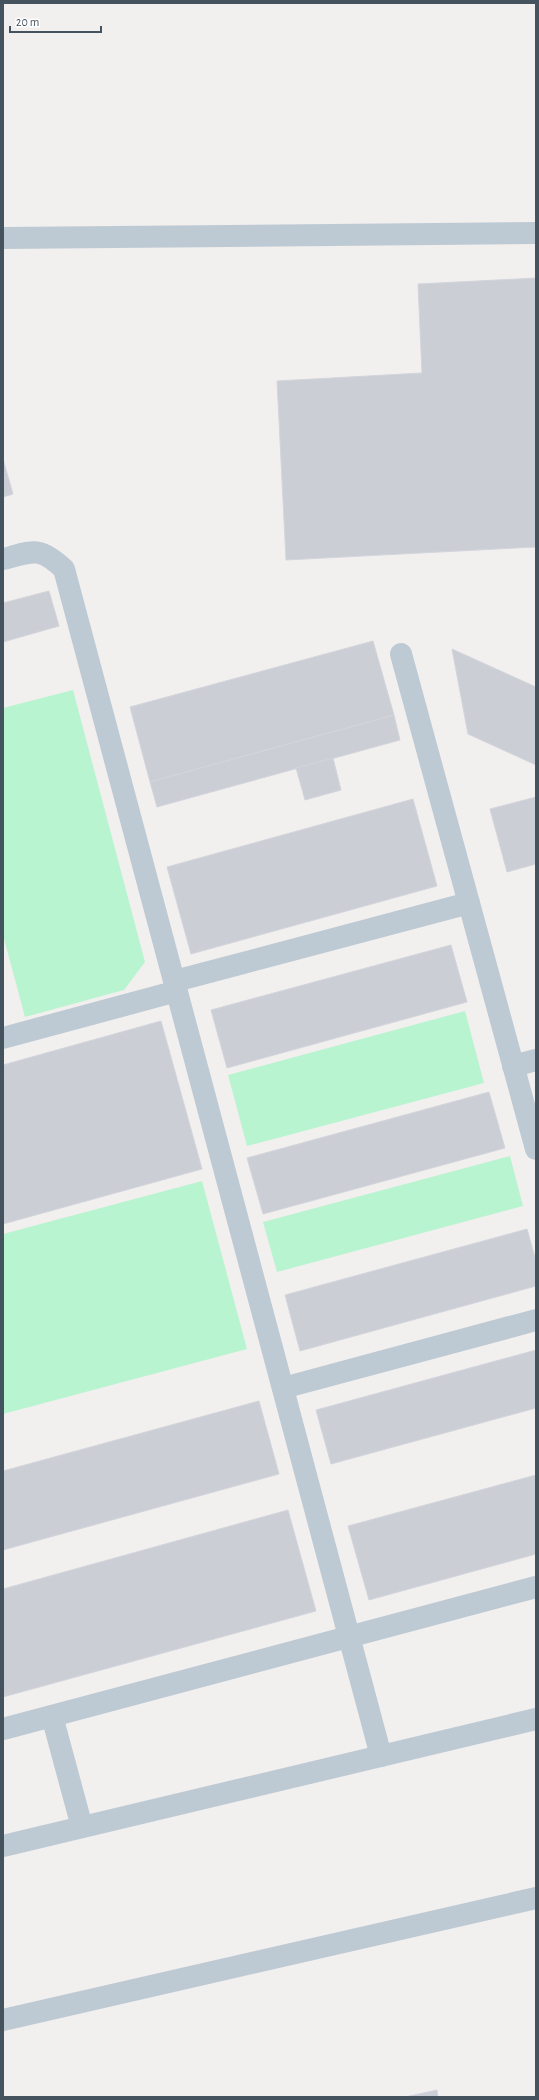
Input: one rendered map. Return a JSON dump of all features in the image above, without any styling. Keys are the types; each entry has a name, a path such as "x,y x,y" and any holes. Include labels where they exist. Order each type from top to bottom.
{"street":[{"path":"3,238 536,233"},
{"path":"3,559 34,551 51,557 64,569 382,1756"},
{"path":"402,654 536,1149"},
{"path":"3,1038 176,986 469,902"},
{"path":"513,1066 536,1060"},
{"path":"283,1388 536,1320"},
{"path":"3,1729 536,1587"},
{"path":"52,1716 82,1827"},
{"path":"3,1846 536,1719"},
{"path":"3,2020 536,1898"}],"green space":[{"path":"73,690 145,962 124,990 25,1017 3,935 3,708"},
{"path":"465,1011 484,1083 247,1146 228,1075"},
{"path":"510,1156 523,1206 277,1272 263,1222"},
{"path":"202,1181 247,1349 3,1414 3,1234"}],"building":[{"path":"536,278 536,547 286,560 277,381 422,373 418,284"},
{"path":"3,459 13,494 3,497"},
{"path":"49,591 59,626 3,642 3,603"},
{"path":"373,641 394,715 150,782 130,707"},
{"path":"452,649 536,687 536,765 468,734"},
{"path":"394,715 400,740 157,807 150,782"},
{"path":"333,758 341,790 305,800 296,768"},
{"path":"536,797 536,864 507,872 490,809"},
{"path":"413,799 437,886 191,954 167,867"},
{"path":"451,945 467,1002 227,1068 211,1010"},
{"path":"161,1021 202,1169 3,1224 3,1065"},
{"path":"489,1092 505,1148 263,1214 247,1158"},
{"path":"527,1229 536,1261 536,1286 300,1351 285,1295"},
{"path":"536,1350 536,1408 331,1464 316,1410"},
{"path":"259,1401 279,1474 3,1550 3,1471"},
{"path":"536,1475 536,1554 369,1600 348,1526"},
{"path":"288,1510 316,1611 3,1697 3,1589"},
{"path":"437,2090 438,2097 405,2097"}]}
